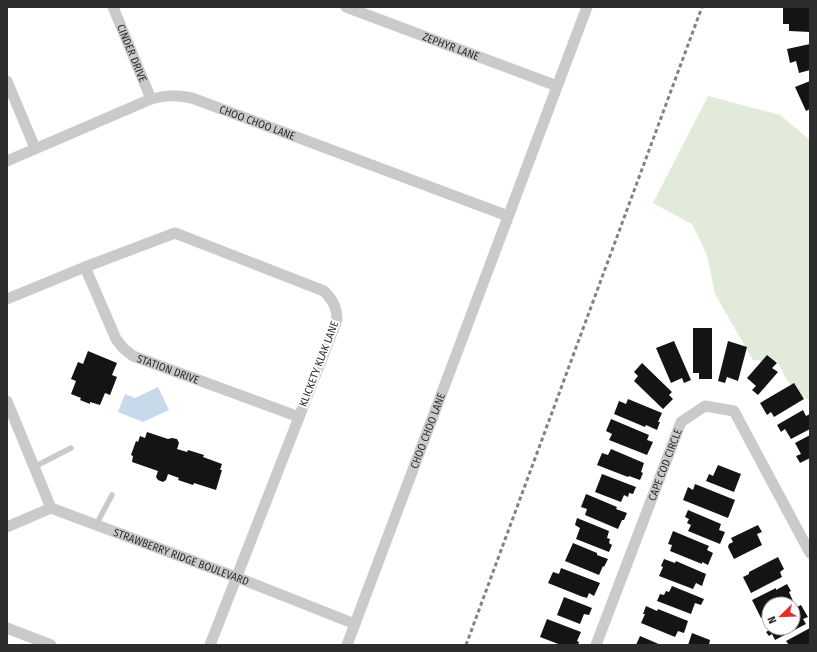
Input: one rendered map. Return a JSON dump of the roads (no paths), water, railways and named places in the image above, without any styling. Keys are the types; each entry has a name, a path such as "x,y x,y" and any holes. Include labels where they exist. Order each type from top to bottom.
{"street":[{"name":"CINDER DRIVE","path":"113,7 151,99"},
{"name":"ZEPHYR LANE","path":"346,7 557,86"},
{"name":"CHOO CHOO LANE","path":"347,645 587,7"},
{"path":"7,81 35,148"},
{"name":"CHOO CHOO LANE","path":"7,161 151,99 166,95 178,95 192,98 508,216"},
{"name":"KLICKETY KLAK LANE","path":"7,299 85,267 175,233 324,291 330,297 337,312 337,320 210,645"},
{"name":"STATION DRIVE","path":"85,267 116,339 132,356 299,417"},
{"path":"7,401 51,508 7,527"},
{"name":"CAPE COD CIRCLE","path":"596,645 681,422 705,406 734,411 810,553"},
{"name":"STRAWBERRY RIDGE BOULEVARD","path":"51,508 236,577 355,624"},
{"path":"7,628 51,645"}],"lane":[{"path":"34,467 71,448"},
{"path":"96,525 112,495"}],"water":[{"path":"158,387 169,410 143,422 118,412 125,394 135,398"}],"railway":[{"path":"466,645 702,7"}]}
